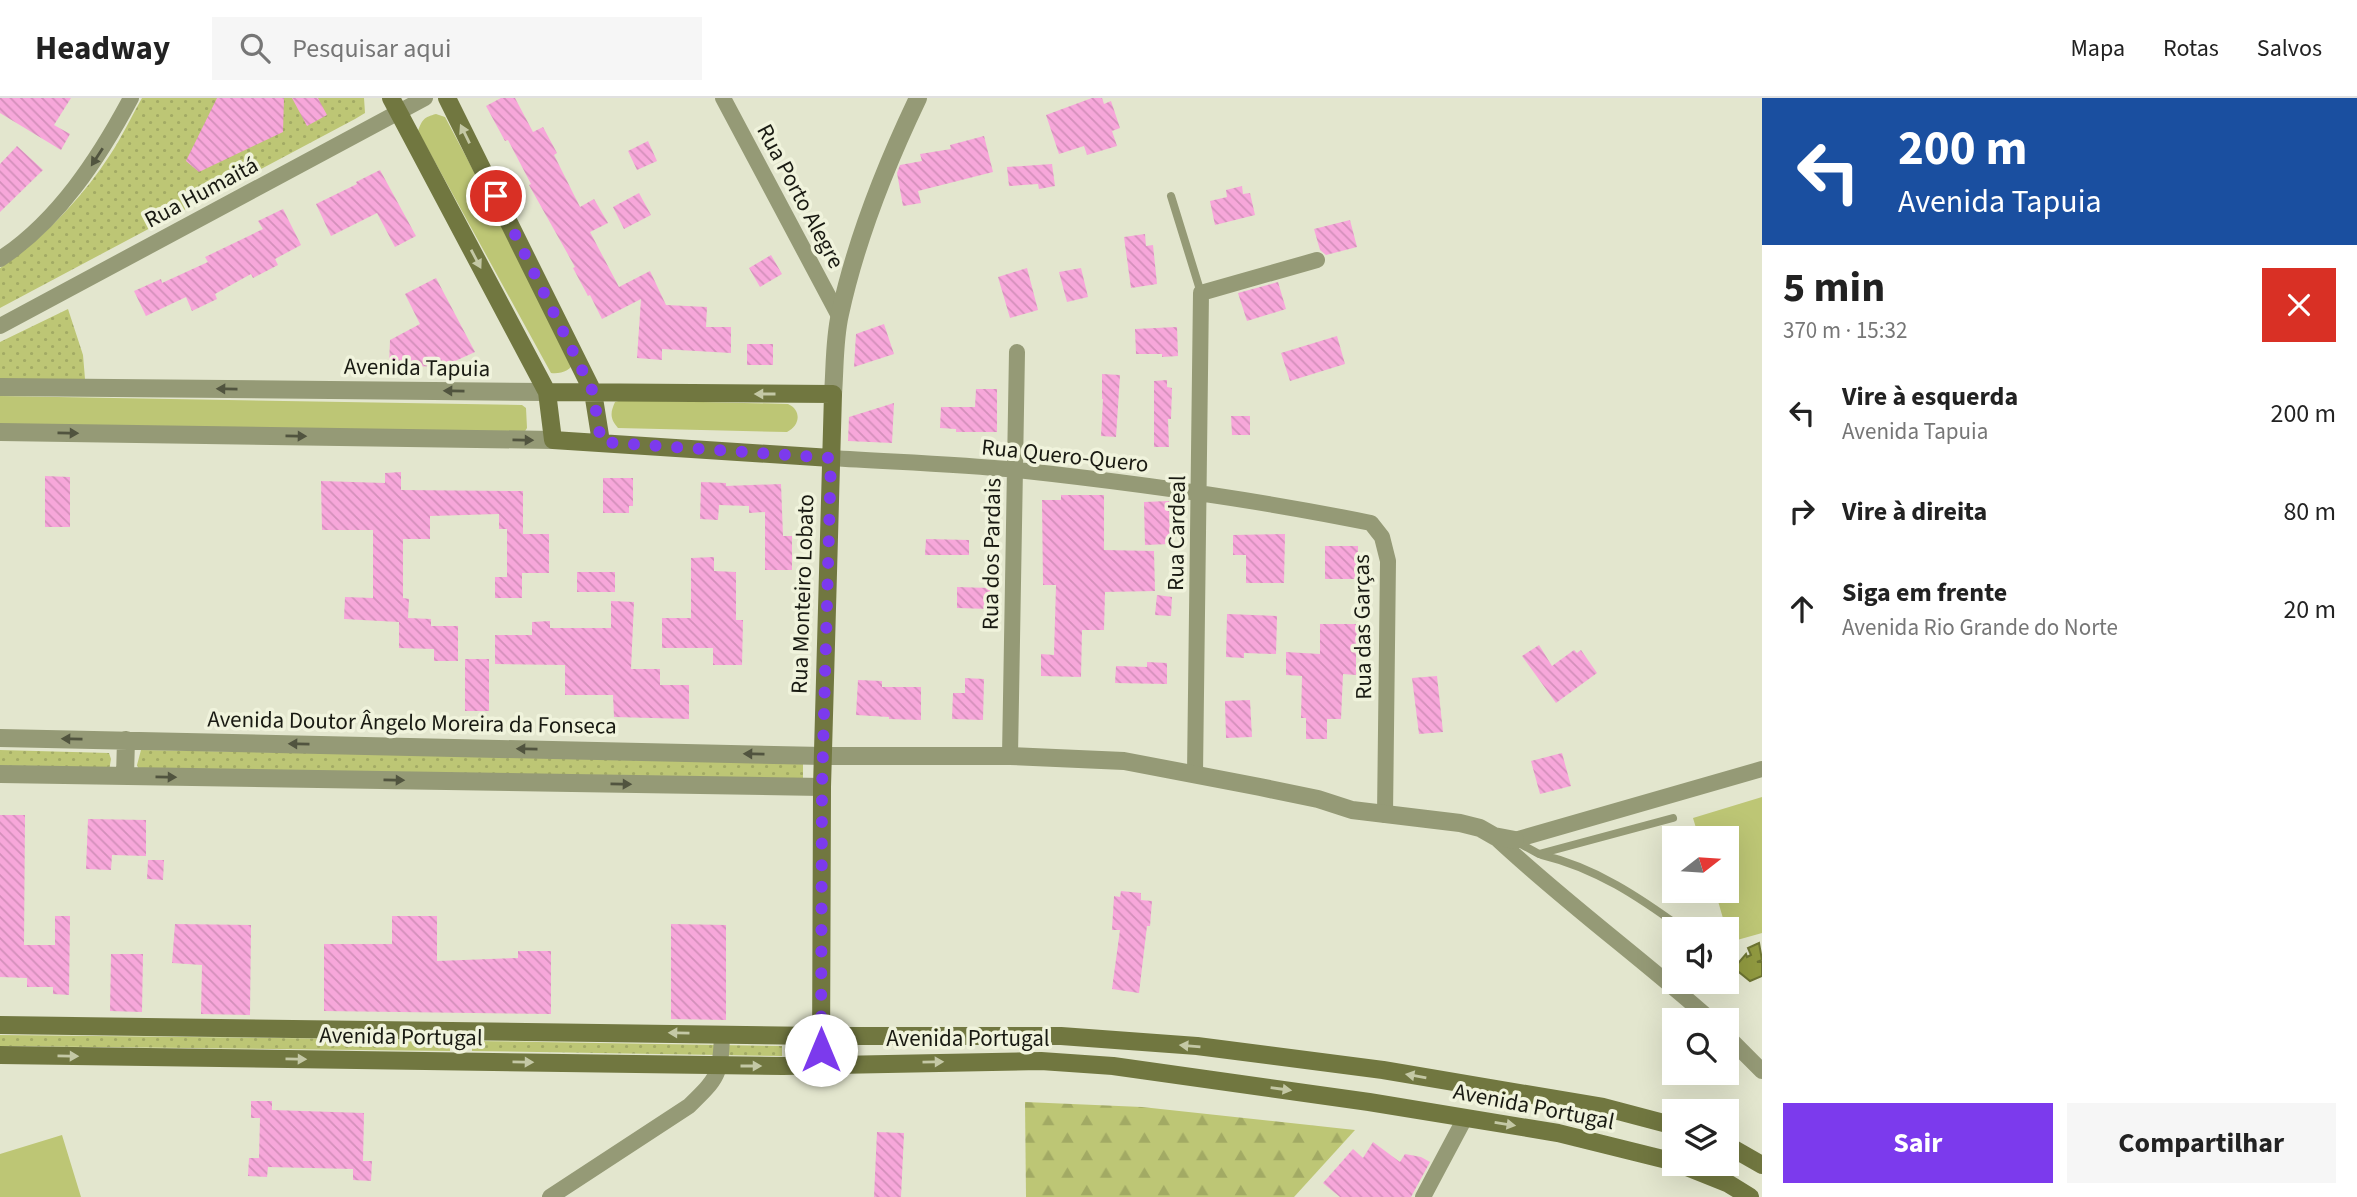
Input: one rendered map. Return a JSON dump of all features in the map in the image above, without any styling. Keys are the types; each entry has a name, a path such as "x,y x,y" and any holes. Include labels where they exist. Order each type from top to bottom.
{"main road":[{"path":"447,98 593,392 601,442"},
{"path":"395,105 547,392 553,440 831,458"},
{"name":"Avenida Tapuia","path":"547,392 833,394"},
{"name":"Rua Monteiro Lobato","path":"821,1064 822,756 833,394"},
{"name":"Avenida Portugal","path":"0,1025 820,1036 1061,1035 1197,1046 1383,1070 1602,1107 1662,1123"},
{"path":"180,1058 181,1027"},
{"path":"461,1061 462,1031"},
{"name":"Avenida Portugal","path":"0,1055 721,1066 1041,1061 1113,1066 1369,1102 1570,1136 1662,1159"},
{"path":"1739,1152 1762,1165"},
{"name":"Avenida Portugal","path":"1710,1176 1750,1197"}],"street":[{"path":"0,259 36,230 90,168 131,98"},
{"name":"Rua Humaitá","path":"0,326 395,105 425,98"},
{"name":"Rua Porto Alegre","path":"723,98 839,316"},
{"name":"Rua Monteiro Lobato","path":"833,394 839,316 890,156 918,98"},
{"path":"1202,293 1317,260"},
{"name":"Rua Cardeal","path":"1195,774 1202,293"},
{"name":"Rua dos Pardais","path":"1010,757 1017,352"},
{"name":"Avenida Tapuia","path":"0,387 547,392"},
{"path":"0,432 553,440"},
{"name":"Rua Quero-Quero","path":"831,458 1016,470 1293,507"},
{"name":"Rua das Garças","path":"1293,507 1371,523 1382,537 1388,561 1385,815"},
{"name":"Avenida Doutor Ângelo Moreira da Fonseca","path":"0,738 1124,761 1318,799 1352,810 1460,823 1480,828 1494,836 1515,840"},
{"path":"125,776 126,740"},
{"path":"1515,840 1762,769"},
{"path":"0,774 822,787"},
{"path":"1494,836 1537,877 1697,1008"},
{"path":"550,1197 689,1106 709,1087 721,1066 722,1034"},
{"path":"1739,1048 1762,1071"},
{"path":"1423,1197 1465,1118"}],"lane":[{"path":"1171,196 1202,293"},
{"path":"1539,854 1673,818"},
{"path":"1515,840 1539,854 1572,862 1608,879 1666,917"}],"green space":[{"path":"142,98 364,98 365,113 0,308 0,268 46,231 87,187 114,148"},
{"path":"436,114 445,117 574,360 566,371 551,373 418,131 424,120"},
{"path":"68,309 83,355 85,379 0,379 0,342"},
{"path":"0,396 522,405 526,408 527,428 522,436 0,425"},
{"path":"615,402 788,404 796,410 798,418 795,426 787,432 618,428 612,419 612,413"},
{"path":"0,750 109,753 111,759 109,771 0,769"},
{"path":"141,750 803,761 803,779 140,772 137,765"},
{"path":"1762,797 1762,933 1739,939 1739,917 1723,917 1719,903 1740,903 1740,826 1695,826 1693,818"},
{"path":"0,1035 450,1040 450,1051 0,1046"},
{"path":"472,1041 782,1046 782,1056 472,1051"},
{"path":"1025,1102 1142,1107 1355,1130 1294,1197 1026,1197"},
{"path":"62,1135 81,1197 0,1197 0,1154"}],"shaded area":[{"path":"1759,943 1762,960 1757,962 1762,962 1762,976 1750,981 1739,972 1739,962 1746,954 1747,957 1751,955 1748,948"}],"building":[{"path":"0,98 71,98 54,125 70,134 61,150 0,113"},
{"path":"217,98 284,98 283,132 199,172 186,161"},
{"path":"292,98 318,98 327,115 307,126"},
{"path":"501,98 515,98 533,132 543,127 580,207 594,199 608,223 590,232 619,287 650,271 666,305 707,307 706,327 731,327 731,353 662,349 662,360 637,358 641,299 602,319 529,185 531,184 508,140 505,141 486,106"},
{"path":"1092,98 1102,98 1104,104 1111,101 1120,128 1112,131 1117,146 1087,155 1084,146 1059,154 1046,115"},
{"path":"984,136 993,172 918,191 921,203 903,206 897,173 900,165 922,161 920,154 951,149 950,145"},
{"path":"648,141 657,161 637,170 628,151"},
{"path":"17,146 43,170 0,212 0,164"},
{"path":"1052,164 1055,186 1039,189 1038,184 1009,186 1007,167"},
{"path":"380,170 416,236 395,247 377,213 331,236 316,204"},
{"path":"1242,186 1243,194 1250,193 1255,215 1215,225 1210,201 1227,197 1226,190"},
{"path":"639,193 651,215 624,229 613,207"},
{"path":"283,209 301,245 275,259 278,265 253,278 251,274 215,294 217,299 192,311 186,297 146,316 134,291 161,279 162,283 208,262 205,257 263,229 258,221"},
{"path":"1350,220 1357,247 1326,255 1320,250 1314,229"},
{"path":"1145,234 1146,246 1153,245 1157,284 1131,288 1124,237"},
{"path":"771,255 782,274 760,287 749,268"},
{"path":"1027,268 1038,310 1010,318 998,277"},
{"path":"1081,268 1088,297 1067,302 1059,272"},
{"path":"436,278 475,352 444,366 389,367 390,340 420,324 405,294"},
{"path":"1278,282 1286,309 1247,321 1238,293"},
{"path":"884,324 894,354 854,367 856,334"},
{"path":"1177,327 1178,356 1136,354 1135,329"},
{"path":"1337,336 1345,364 1290,381 1281,353"},
{"path":"747,344 773,344 773,365 747,365"},
{"path":"1102,374 1120,375 1116,437 1101,436"},
{"path":"1167,380 1167,387 1172,388 1171,419 1168,419 1169,447 1154,447 1154,381"},
{"path":"976,389 997,389 997,432 956,432 956,429 940,428 941,407 975,407"},
{"path":"894,403 892,443 848,441 849,417"},
{"path":"1231,416 1250,416 1250,435 1232,435"},
{"path":"401,472 401,490 523,491 523,534 549,534 549,573 522,573 522,598 495,598 495,577 507,577 507,529 499,529 499,514 430,516 430,539 403,539 403,598 409,599 408,618 431,619 431,626 458,626 458,661 434,661 434,649 399,648 399,622 344,619 345,597 373,598 373,530 322,530 321,481 385,483 385,473"},
{"path":"45,476 70,477 70,527 45,527"},
{"path":"603,478 633,478 633,506 629,506 629,513 603,513"},
{"path":"701,482 726,483 726,486 781,484 783,536 792,536 792,570 765,570 765,512 749,513 749,506 719,505 718,520 700,519"},
{"path":"1061,495 1104,495 1104,550 1154,551 1155,591 1105,592 1104,630 1082,630 1081,677 1041,676 1041,654 1054,655 1056,585 1043,585 1042,500 1061,500"},
{"path":"1169,501 1170,544 1145,545 1144,502"},
{"path":"1285,534 1284,583 1246,583 1246,555 1233,555 1233,535"},
{"path":"926,539 969,540 969,555 925,555"},
{"path":"1325,546 1358,546 1358,579 1325,579"},
{"path":"714,557 714,571 736,572 736,620 743,620 742,665 713,665 713,648 662,648 662,618 691,618 691,558"},
{"path":"577,572 615,572 615,592 577,592"},
{"path":"957,587 990,588 990,609 957,608"},
{"path":"1157,595 1172,597 1171,616 1155,615"},
{"path":"611,601 634,602 631,669 660,669 660,685 689,685 689,719 614,717 613,695 565,695 565,665 495,664 495,635 532,635 532,622 550,621 550,628 611,628"},
{"path":"1227,614 1277,616 1276,654 1244,653 1244,658 1226,657"},
{"path":"1320,624 1368,624 1368,649 1356,649 1356,675 1343,674 1341,719 1327,719 1327,739 1306,739 1306,718 1301,718 1302,676 1286,675 1286,652 1320,654"},
{"path":"1539,645 1552,666 1574,650 1577,653 1581,650 1597,673 1556,703 1522,656"},
{"path":"465,659 489,659 489,711 465,711"},
{"path":"1147,662 1167,663 1167,684 1115,683 1116,666 1147,667"},
{"path":"1437,676 1443,732 1419,734 1412,678"},
{"path":"965,678 984,679 983,720 952,719 953,693 965,693"},
{"path":"858,680 882,681 882,687 921,687 921,720 856,715"},
{"path":"1250,700 1252,737 1226,738 1225,701"},
{"path":"1562,753 1571,786 1540,794 1531,761"},
{"path":"0,815 25,815 24,945 55,945 55,916 70,916 69,995 53,994 53,987 27,987 27,978 0,977"},
{"path":"88,819 146,820 146,856 112,855 111,870 86,869"},
{"path":"148,860 164,860 163,880 147,879"},
{"path":"1121,891 1141,893 1141,900 1152,901 1139,993 1112,989 1120,930 1112,930 1114,896 1120,897"},
{"path":"392,916 437,916 437,961 518,958 518,951 551,951 551,1014 324,1011 324,944 392,944"},
{"path":"175,924 251,925 250,1015 201,1014 202,965 172,963"},
{"path":"671,924 726,925 726,1020 671,1019"},
{"path":"111,954 143,954 142,1012 110,1011"},
{"path":"251,1101 272,1101 272,1110 364,1113 363,1161 372,1161 371,1181 353,1180 353,1169 268,1167 267,1177 248,1176 249,1158 259,1158 260,1118 251,1118"},
{"path":"877,1132 904,1133 901,1197 874,1197"},
{"path":"1373,1142 1400,1162 1405,1154 1430,1162 1411,1197 1340,1197 1323,1183 1353,1149 1363,1158"}],"route":[{"path":"496,196 593,392 601,442 831,458 822,787 821,1050"}]}
